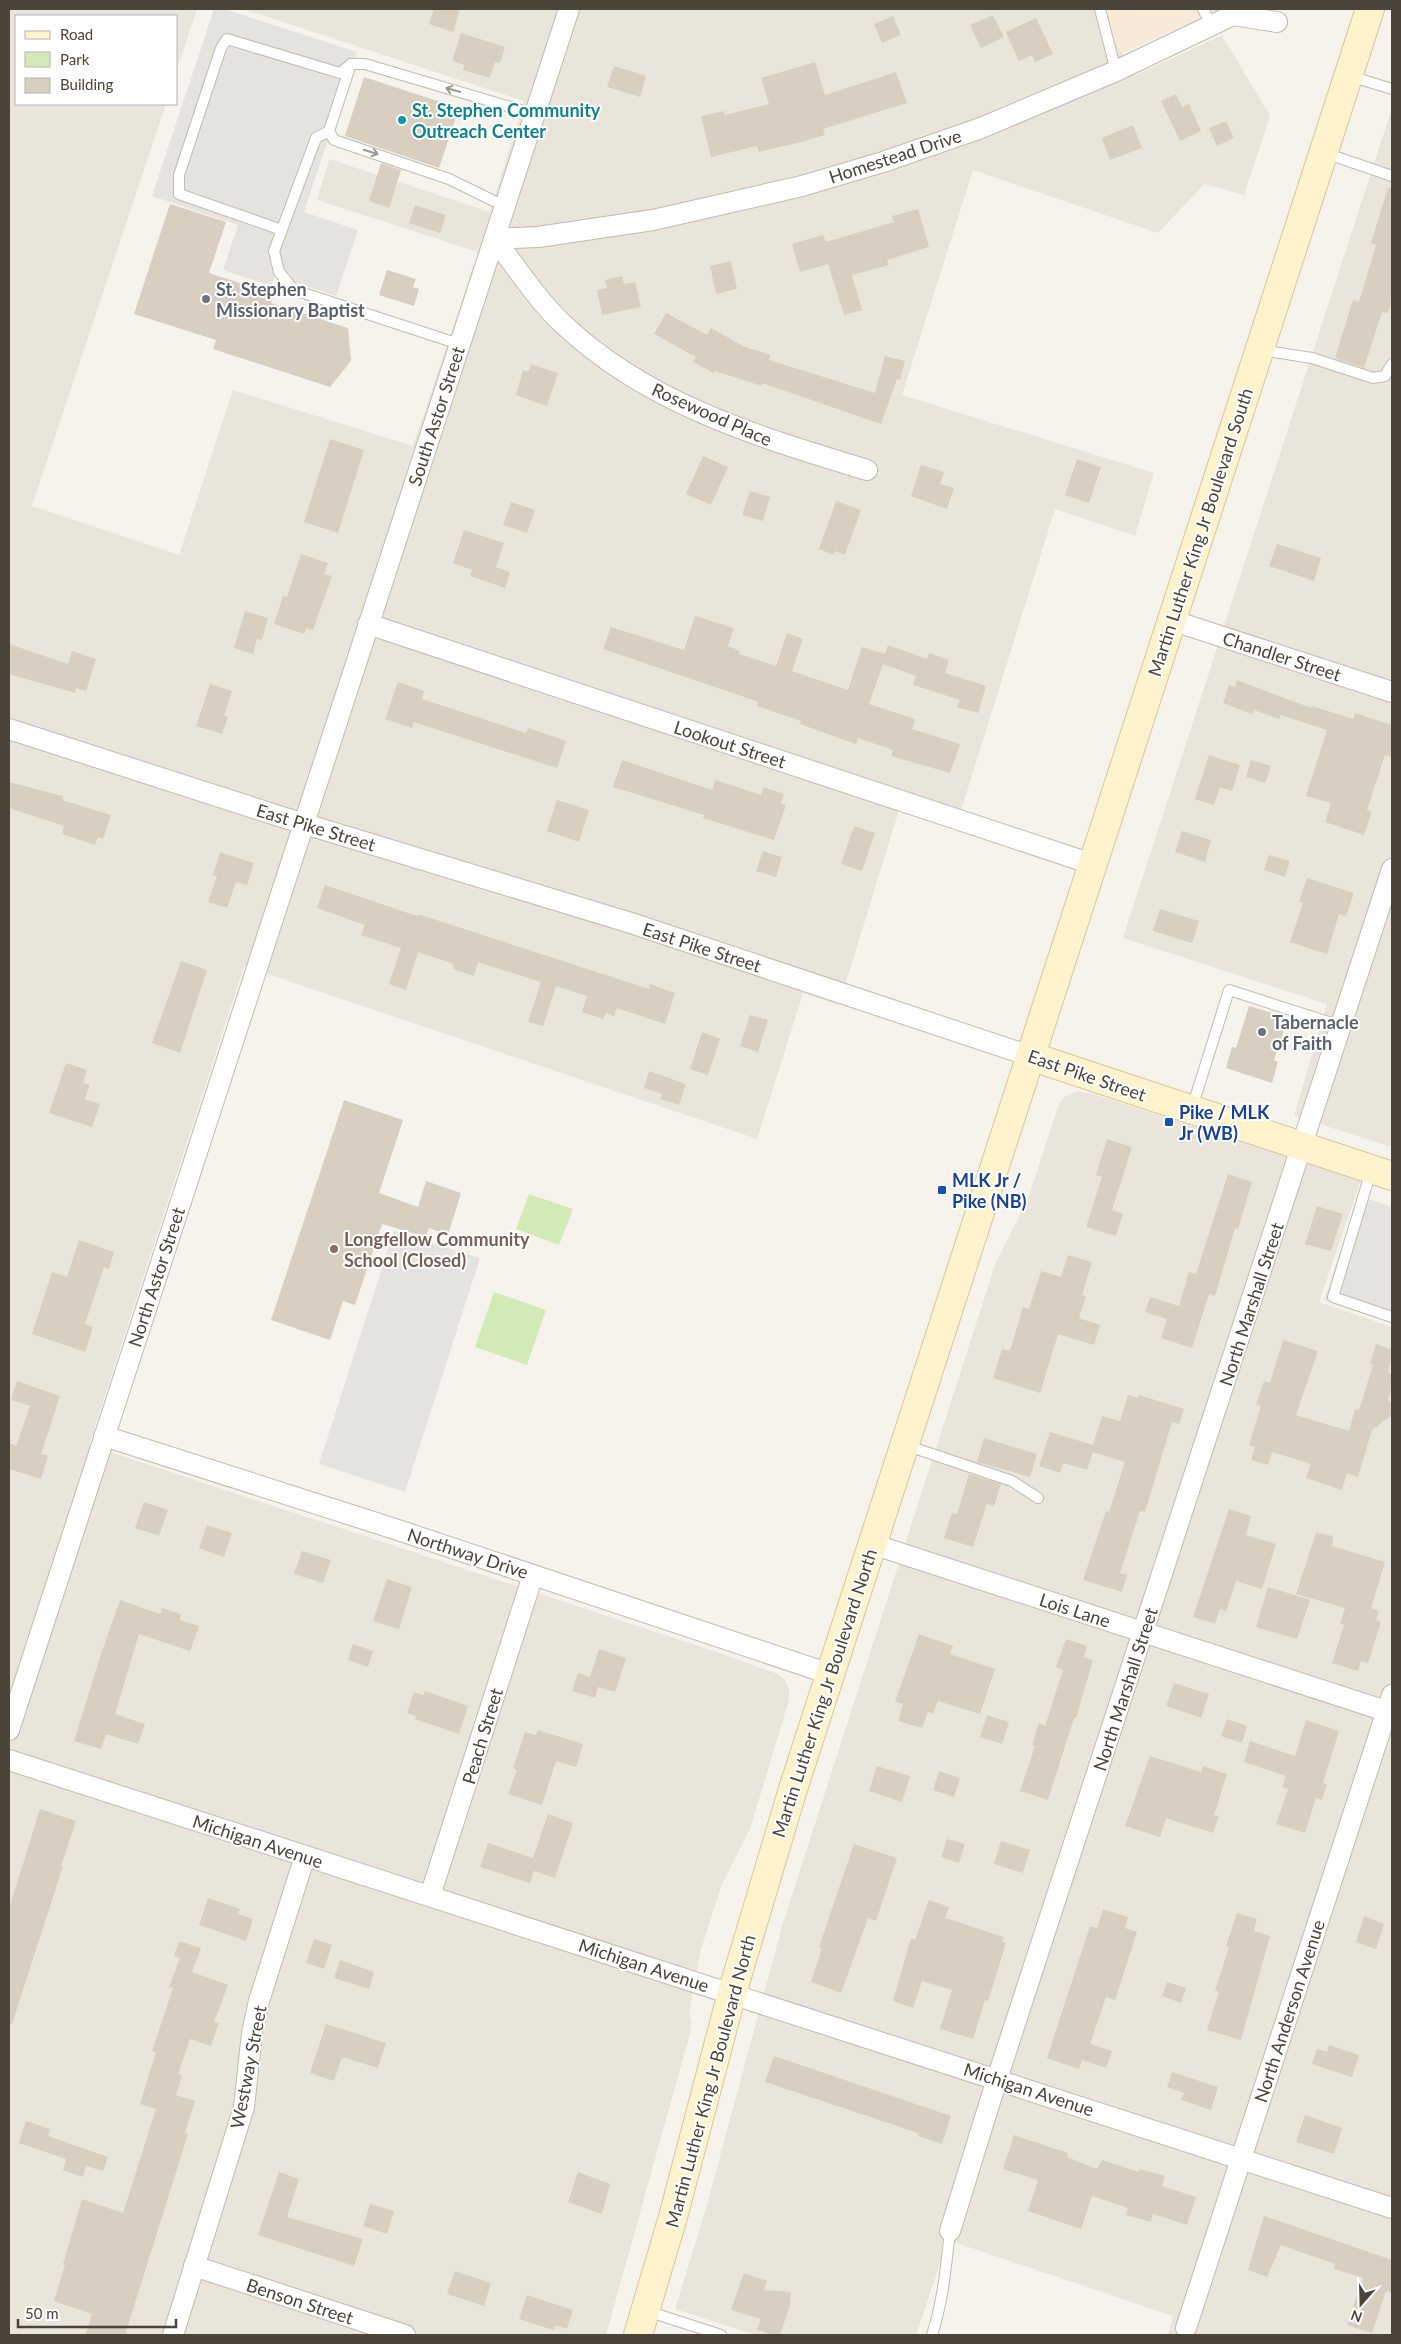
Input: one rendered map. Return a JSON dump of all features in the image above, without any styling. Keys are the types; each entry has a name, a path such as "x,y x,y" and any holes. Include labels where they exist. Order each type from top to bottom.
{"main road":[{"name":"Martin Luther King Jr Boulevard South","path":"1030,1056 1370,9"},
{"name":"East Pike Street","path":"1030,1056 1382,1173"},
{"name":"Martin Luther King Jr Boulevard North","path":"642,2323 732,1993 793,1789 1030,1056"}],"street":[{"name":"South Astor Street","path":"303,824 569,9"},
{"name":"Homestead Drive","path":"494,239 538,237 636,223 734,203 802,186 883,162 963,134 1116,71 1207,17 1233,15 1277,22"},
{"name":"Rosewood Place","path":"494,239 562,324 597,352 641,382 687,406 732,426 868,470"},
{"name":"Chandler Street","path":"1171,620 1392,692"},
{"name":"Lookout Street","path":"368,624 1092,864"},
{"name":"East Pike Street","path":"9,729 303,824 631,923 1030,1056"},
{"name":"North Astor Street","path":"9,1730 303,824"},
{"name":"North Marshall Street","path":"950,2231 997,2079 1392,869"},
{"name":"Northway Drive","path":"104,1436 533,1575 830,1674"},
{"name":"Lois Lane","path":"872,1544 1143,1632 1390,1707"},
{"name":"Peach Street","path":"430,1896 533,1575"},
{"name":"North Anderson Avenue","path":"1185,2332 1390,1707"},
{"name":"Michigan Avenue","path":"9,1760 1392,2208"},
{"name":"Westway Street","path":"173,2335 244,2107 252,2033 259,2000 305,1856"},
{"name":"Benson Street","path":"194,2266 405,2335"}],"lane":[{"path":"1100,9 1116,71"},
{"path":"282,230 179,194 178,175 222,48 227,39 340,73 352,64 364,64 534,114"},
{"path":"352,64 329,132 316,138 274,251 279,272 294,290 460,344"},
{"path":"1348,75 1392,89"},
{"path":"329,132 334,140 434,174 504,206"},
{"path":"1323,153 1392,176"},
{"path":"1259,350 1312,358 1373,378 1386,376 1392,364"},
{"path":"1192,1110 1229,990 1341,1026"},
{"path":"1382,1173 1333,1297 1392,1317"},
{"path":"904,1444 1012,1481 1038,1498"},
{"path":"932,2335 945,2276 950,2231"},
{"path":"642,2323 722,2335"}],"shaded area":[{"path":"9,9 197,9 178,66 178,15 15,15 15,105 166,105 32,506 179,555 233,390 413,446 478,252 317,200 329,159 490,212 524,101 244,9 1094,9 1136,75 1222,35 1270,116 1244,195 1204,184 1158,233 973,170 902,395 1154,473 1135,536 1055,509 955,830 899,810 839,1005 803,993 757,1139 244,966 89,1445 722,1654 778,1674 785,1680 789,1689 789,1700 750,1829 721,1887 701,1949 689,2013 691,2023 689,2037 606,2335 9,2335"},
{"path":"214,9 224,9 357,52 304,212 358,230 336,296 275,275 271,286 223,270 238,225 152,196"},
{"path":"1094,9 1223,9 1122,53"},
{"path":"1392,108 1392,1147 1294,1116 1327,1004 1123,938"},
{"path":"1077,1091 1093,1094 1361,1180 1319,1302 1392,1327 1392,2335 1168,2335 1173,2316 948,2240 916,2335 755,2335 675,2309 705,2212 783,1923 996,1262 1028,1199 1058,1107 1064,1097"},
{"path":"1359,1196 1392,1207 1392,1323 1324,1300"},
{"path":"394,1231 480,1258 405,1492 319,1464"}],"green space":[{"path":"529,1194 573,1209 559,1245 516,1229"},
{"path":"494,1292 546,1310 527,1365 475,1347"}],"building":[{"path":"434,9 460,9 453,32 429,24"},
{"path":"993,15 1004,37 981,48 970,25"},
{"path":"893,16 901,35 882,43 874,24"},
{"path":"1036,18 1053,54 1035,62 1032,55 1019,61 1006,32"},
{"path":"461,33 505,47 500,63 495,62 490,78 463,70 464,65 452,61"},
{"path":"815,62 825,95 896,72 907,103 823,129 825,135 801,142 759,152 757,146 711,157 701,116 724,111 725,115 769,104 761,78"},
{"path":"614,66 646,76 640,97 607,87"},
{"name":"St. Stephen Community Outreach Center","path":"364,77 459,108 439,168 345,136"},
{"path":"1176,94 1182,107 1189,104 1201,131 1180,141 1161,101"},
{"path":"1226,121 1234,138 1217,146 1209,128"},
{"path":"1133,125 1142,148 1110,160 1102,138"},
{"path":"381,163 401,170 389,208 369,201"},
{"path":"1388,188 1392,188 1392,298 1388,313 1382,312 1364,368 1335,358 1353,300 1359,302 1376,245 1371,243"},
{"name":"St. Stephen Missionary Baptist","path":"170,204 226,222 209,273 274,294 271,303 348,328 351,361 330,387 213,349 216,340 134,314"},
{"path":"415,205 446,215 440,233 409,223"},
{"path":"918,209 929,247 887,260 889,265 852,275 862,310 844,315 828,264 800,272 792,244 823,235 826,242 894,222 892,216"},
{"path":"731,261 737,289 716,294 710,266"},
{"path":"387,270 416,279 413,287 419,289 414,306 379,295"},
{"path":"622,276 624,284 635,282 641,307 602,315 597,290 607,288 605,280"},
{"path":"666,313 707,335 711,328 745,347 771,355 769,360 875,393 885,356 905,361 900,380 897,379 881,424 762,383 762,386 715,371 714,373 693,362 696,357 654,334"},
{"path":"531,364 558,373 547,406 516,395 523,370 528,372"},
{"path":"330,439 364,450 338,533 304,522"},
{"path":"703,456 728,467 711,505 686,494"},
{"path":"1077,459 1101,467 1089,503 1065,495"},
{"path":"921,465 944,472 940,484 954,488 947,509 911,496"},
{"path":"750,491 770,497 763,521 742,515"},
{"path":"836,501 861,510 845,555 835,551 834,555 819,549"},
{"path":"511,502 535,510 527,533 503,525"},
{"path":"464,530 504,543 496,567 510,572 505,588 470,576 472,570 453,563"},
{"path":"1277,544 1321,558 1314,581 1269,566"},
{"path":"301,554 328,563 324,574 332,576 313,630 306,628 304,634 274,624 283,596 287,597"},
{"path":"245,611 268,618 262,640 257,639 253,654 234,648"},
{"path":"695,616 734,628 728,646 740,651 739,654 776,666 787,633 803,639 792,671 848,690 862,647 885,654 888,645 927,659 929,653 949,660 945,673 986,686 978,713 957,707 960,700 913,685 916,676 883,664 869,704 915,719 912,729 960,744 950,773 891,756 893,750 858,738 856,744 833,736 800,724 801,721 757,706 759,702 603,649 611,627 684,650"},
{"path":"9,644 68,664 72,651 96,659 86,691 76,688 75,693 9,674"},
{"path":"1237,680 1311,708 1312,706 1353,719 1355,713 1392,725 1392,757 1385,755 1367,810 1372,812 1364,835 1325,822 1331,803 1306,796 1327,730 1281,715 1279,719 1254,710 1252,714 1223,703 1229,685 1235,687"},
{"path":"398,682 424,691 422,699 526,733 528,728 566,741 557,768 414,722 412,728 385,719"},
{"path":"210,684 232,691 224,716 228,717 222,734 196,726"},
{"path":"1209,755 1240,765 1232,791 1220,787 1214,805 1195,799"},
{"path":"622,760 712,790 715,780 761,795 764,787 784,794 781,803 786,805 774,840 703,818 704,815 613,787"},
{"path":"1251,760 1271,766 1265,783 1246,777"},
{"path":"9,782 63,796 62,800 111,815 103,839 98,837 95,845 62,834 64,826 9,808"},
{"path":"557,800 589,810 579,842 547,831"},
{"path":"854,826 875,833 862,871 841,864"},
{"path":"1182,831 1211,840 1205,862 1175,852"},
{"path":"763,851 782,857 776,877 756,871"},
{"path":"220,852 254,863 247,885 236,882 227,908 208,902 217,876 213,875"},
{"path":"1269,855 1290,861 1285,877 1264,870"},
{"path":"1307,878 1354,893 1346,916 1339,914 1327,954 1290,942 1303,903 1299,902"},
{"path":"325,885 649,989 650,984 675,993 665,1024 617,1008 614,1016 606,1013 603,1019 582,1012 587,996 556,986 543,1026 528,1022 541,982 478,962 474,976 453,969 454,964 418,952 406,990 389,984 401,948 361,935 365,925 317,908"},
{"path":"1160,909 1199,921 1192,943 1153,931"},
{"path":"181,961 207,970 180,1053 152,1043"},
{"name":"Tabernacle of Faith","path":"1249,1006 1288,1018 1274,1060 1278,1062 1272,1083 1226,1068 1232,1047 1236,1048"},
{"path":"750,1015 768,1020 758,1052 740,1046"},
{"path":"702,1032 720,1039 708,1075 690,1069"},
{"path":"66,1063 87,1070 83,1083 90,1085 85,1099 100,1104 92,1127 49,1113"},
{"path":"649,1071 686,1084 679,1105 660,1099 662,1094 644,1088"},
{"name":"Longfellow Community School (Closed)","path":"344,1100 403,1120 379,1193 418,1207 426,1181 461,1193 448,1235 429,1228 426,1237 382,1224 355,1305 343,1301 330,1340 271,1320"},
{"path":"1107,1139 1132,1147 1112,1210 1123,1214 1116,1236 1086,1227 1102,1177 1096,1175"},
{"path":"1228,1174 1252,1182 1238,1229 1235,1228 1215,1296 1209,1294 1192,1348 1161,1338 1167,1319 1145,1312 1150,1297 1179,1306 1189,1272 1196,1274"},
{"path":"1317,1206 1343,1214 1331,1251 1305,1244"},
{"path":"79,1240 114,1252 109,1269 104,1267 85,1324 93,1327 85,1352 32,1334 52,1272 67,1277"},
{"path":"1068,1255 1092,1262 1082,1295 1086,1296 1079,1318 1100,1325 1094,1345 1058,1334 1040,1393 993,1378 1002,1349 1010,1351 1023,1307 1029,1309 1041,1271 1061,1277"},
{"path":"1283,1340 1318,1351 1296,1415 1349,1431 1355,1409 1359,1410 1373,1365 1370,1364 1376,1344 1392,1350 1388,1373 1392,1374 1392,1385 1388,1400 1392,1405 1392,1415 1372,1430 1358,1477 1347,1473 1342,1490 1306,1478 1311,1464 1272,1452 1268,1465 1251,1460 1255,1447 1249,1445 1261,1406 1256,1405 1264,1381 1270,1383"},
{"path":"17,1381 60,1396 41,1454 48,1456 41,1479 9,1469 9,1443 16,1446 30,1406 11,1400"},
{"path":"1128,1395 1138,1398 1139,1395 1184,1409 1179,1424 1172,1422 1145,1512 1140,1511 1120,1573 1127,1575 1122,1592 1083,1580 1106,1511 1109,1512 1125,1462 1093,1452 1087,1470 1063,1463 1060,1473 1039,1466 1050,1432 1093,1445 1102,1416 1120,1421"},
{"path":"984,1438 1037,1454 1030,1477 977,1462"},
{"path":"969,1474 1001,1484 994,1506 987,1504 973,1547 944,1538 952,1513 957,1514"},
{"path":"144,1502 168,1510 159,1536 135,1528"},
{"path":"1229,1509 1251,1516 1246,1535 1276,1544 1262,1589 1236,1581 1226,1612 1220,1609 1215,1624 1193,1617"},
{"path":"207,1525 232,1533 224,1557 199,1548"},
{"path":"1316,1533 1333,1536 1332,1546 1385,1562 1371,1608 1379,1611 1376,1620 1381,1622 1368,1663 1361,1661 1358,1671 1332,1663 1344,1625 1340,1624 1345,1608 1296,1594"},
{"path":"302,1551 331,1560 323,1583 294,1574"},
{"path":"387,1579 412,1587 399,1629 373,1621"},
{"path":"1268,1587 1310,1600 1297,1639 1256,1627"},
{"path":"120,1600 160,1614 162,1608 181,1614 180,1620 199,1626 190,1651 139,1634 115,1714 145,1724 138,1744 106,1734 101,1749 74,1741"},
{"path":"919,1634 953,1646 950,1654 995,1669 980,1714 938,1701 933,1714 928,1712 922,1728 898,1721 903,1704 895,1702"},
{"path":"1066,1639 1087,1646 1084,1657 1093,1660 1076,1718 1074,1718 1048,1800 1020,1791 1035,1746 1032,1745 1039,1723 1045,1726 1063,1670 1056,1667"},
{"path":"353,1644 373,1651 368,1667 348,1660"},
{"path":"599,1649 626,1658 615,1692 598,1687 595,1698 572,1691 578,1673 590,1677"},
{"path":"1174,1683 1209,1694 1201,1718 1166,1706"},
{"path":"425,1691 468,1706 459,1734 415,1719 416,1716 407,1713 414,1692 423,1695"},
{"path":"987,1715 1009,1722 1002,1744 980,1737"},
{"path":"1227,1719 1247,1726 1242,1743 1221,1736"},
{"path":"1306,1720 1339,1731 1323,1783 1327,1784 1322,1800 1316,1798 1305,1833 1276,1824 1288,1789 1282,1787 1286,1776 1244,1762 1250,1741 1295,1756"},
{"path":"538,1730 583,1744 576,1767 556,1761 542,1805 508,1794 517,1770 513,1768 525,1732 536,1735"},
{"path":"1150,1756 1201,1772 1203,1766 1227,1774 1214,1815 1219,1816 1213,1833 1166,1818 1160,1837 1125,1826"},
{"path":"877,1766 910,1776 902,1802 869,1791"},
{"path":"939,1771 960,1778 954,1797 933,1790"},
{"path":"40,1809 76,1821 12,2024 9,2024 9,1909"},
{"path":"548,1814 573,1823 555,1878 534,1871 530,1883 480,1867 488,1843 533,1858"},
{"path":"947,1839 965,1844 959,1863 941,1857"},
{"path":"1001,1841 1030,1850 1023,1873 994,1864"},
{"path":"854,1844 897,1858 876,1921 868,1918 841,1993 811,1982 822,1948 819,1947"},
{"path":"208,1898 240,1909 238,1914 253,1919 246,1941 199,1925"},
{"path":"929,1900 949,1907 945,1918 1004,1937 1002,1942 1006,1943 988,2001 985,2000 973,2039 940,2029 952,1990 922,1981 913,2008 893,2001 911,1938 915,1940"},
{"path":"1103,1909 1128,1917 1125,1928 1137,1932 1115,2000 1106,1997 1090,2044 1112,2051 1106,2068 1082,2060 1079,2069 1047,2058 1090,1926 1097,1928"},
{"path":"1237,1913 1257,1919 1254,1931 1270,1936 1241,2040 1207,2030 1219,1992 1215,1991 1229,1947 1226,1946"},
{"path":"1364,1916 1384,1924 1376,1949 1356,1942"},
{"path":"314,1939 332,1945 324,1969 306,1963"},
{"path":"179,1941 201,1948 192,1972 228,1985 214,2022 219,2023 211,2046 190,2039 178,2074 182,2075 176,2095 195,2101 185,2133 188,2134 125,2335 85,2335 92,2314 54,2301 82,2199 123,2213 156,2109 140,2104 156,2052 152,2051 173,1988 169,1987 180,1958 174,1956"},
{"path":"340,1960 374,1972 369,1989 334,1978"},
{"path":"1167,1982 1186,1988 1181,2003 1162,1996"},
{"path":"326,2024 386,2043 378,2068 342,2057 334,2081 310,2073"},
{"path":"1329,2045 1359,2055 1352,2077 1312,2064 1317,2049 1327,2052"},
{"path":"774,2056 951,2116 942,2144 918,2136 918,2133 765,2082"},
{"path":"1172,2072 1218,2087 1211,2110 1181,2100 1184,2093 1167,2087"},
{"path":"1305,2115 1342,2128 1334,2154 1296,2142"},
{"path":"26,2121 50,2129 48,2136 108,2157 103,2171 86,2166 83,2177 63,2170 66,2159 19,2143"},
{"path":"1014,2135 1068,2153 1067,2157 1097,2169 1102,2160 1139,2172 1139,2169 1165,2176 1162,2186 1196,2197 1187,2225 1153,2214 1151,2222 1126,2215 1128,2208 1092,2196 1081,2229 1028,2211 1038,2180 1003,2169"},
{"path":"279,2172 299,2179 287,2217 363,2239 354,2266 258,2235"},
{"path":"578,2172 610,2184 602,2214 568,2202"},
{"path":"370,2204 394,2211 387,2234 363,2226"},
{"path":"1264,2216 1392,2260 1392,2293 1386,2291 1372,2333 1347,2325 1363,2278 1334,2269 1335,2264 1281,2245 1267,2277 1248,2270"},
{"path":"455,2271 491,2283 484,2306 447,2294"},
{"path":"744,2273 767,2281 764,2290 791,2292 790,2305 780,2335 772,2335 757,2330 761,2319 731,2310"},
{"path":"527,2295 573,2310 567,2329 555,2325 553,2330 519,2319"}],"place":[{"name":"St. Stephen Community Outreach Center","path":"402,120"},
{"name":"St. Stephen Missionary Baptist","path":"206,299"},
{"name":"Tabernacle of Faith","path":"1262,1032"},
{"name":"Pike / MLK Jr (WB)","path":"1169,1122"},
{"name":"MLK Jr / Pike (NB)","path":"942,1190"},
{"name":"Longfellow Community School (Closed)","path":"334,1249"}]}
